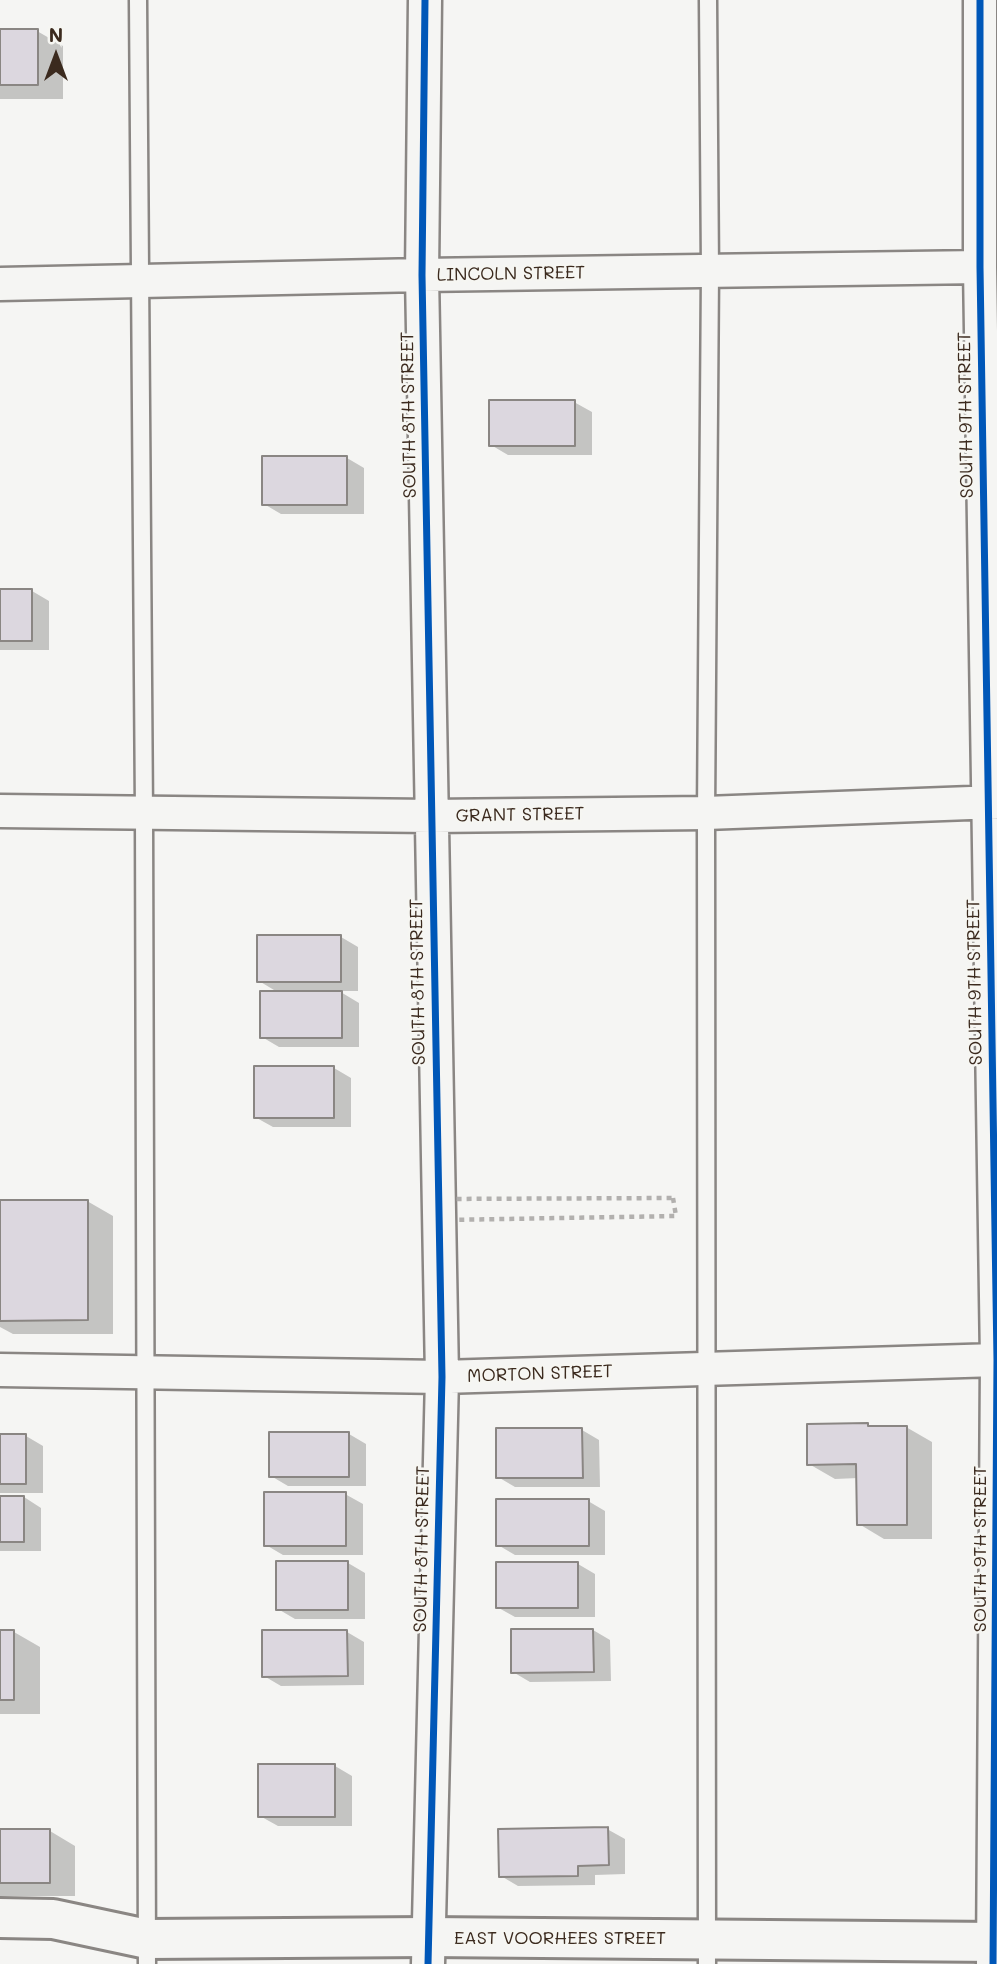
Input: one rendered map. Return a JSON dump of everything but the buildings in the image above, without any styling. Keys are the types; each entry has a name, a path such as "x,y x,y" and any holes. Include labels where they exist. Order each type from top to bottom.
{"street":[{"name":"SOUTH 8TH STREET","path":"425,0 422,275 442,1377 428,1951"},
{"name":"SOUTH 9TH STREET","path":"980,0 980,267 992,802 997,1360 994,1949"},
{"name":"LINCOLN STREET","path":"0,284 980,267"},
{"name":"GRANT STREET","path":"0,810 431,816 706,813 992,802"},
{"name":"MORTON STREET","path":"0,1370 442,1377 997,1360"},
{"name":"EAST VOORHEES STREET","path":"0,1918 53,1919 147,1951 707,1952 994,1949"}],"lane":[{"path":"138,0 144,813 147,1951"},
{"path":"707,1952 706,813 710,271 708,0"}],"path":[{"path":"673,1198 676,1216 446,1220 438,1199 673,1198"}],"cycle path":[{"path":"425,0 422,275 442,1377 428,1964"},
{"path":"980,0 980,267 997,1360 993,1964"}]}
